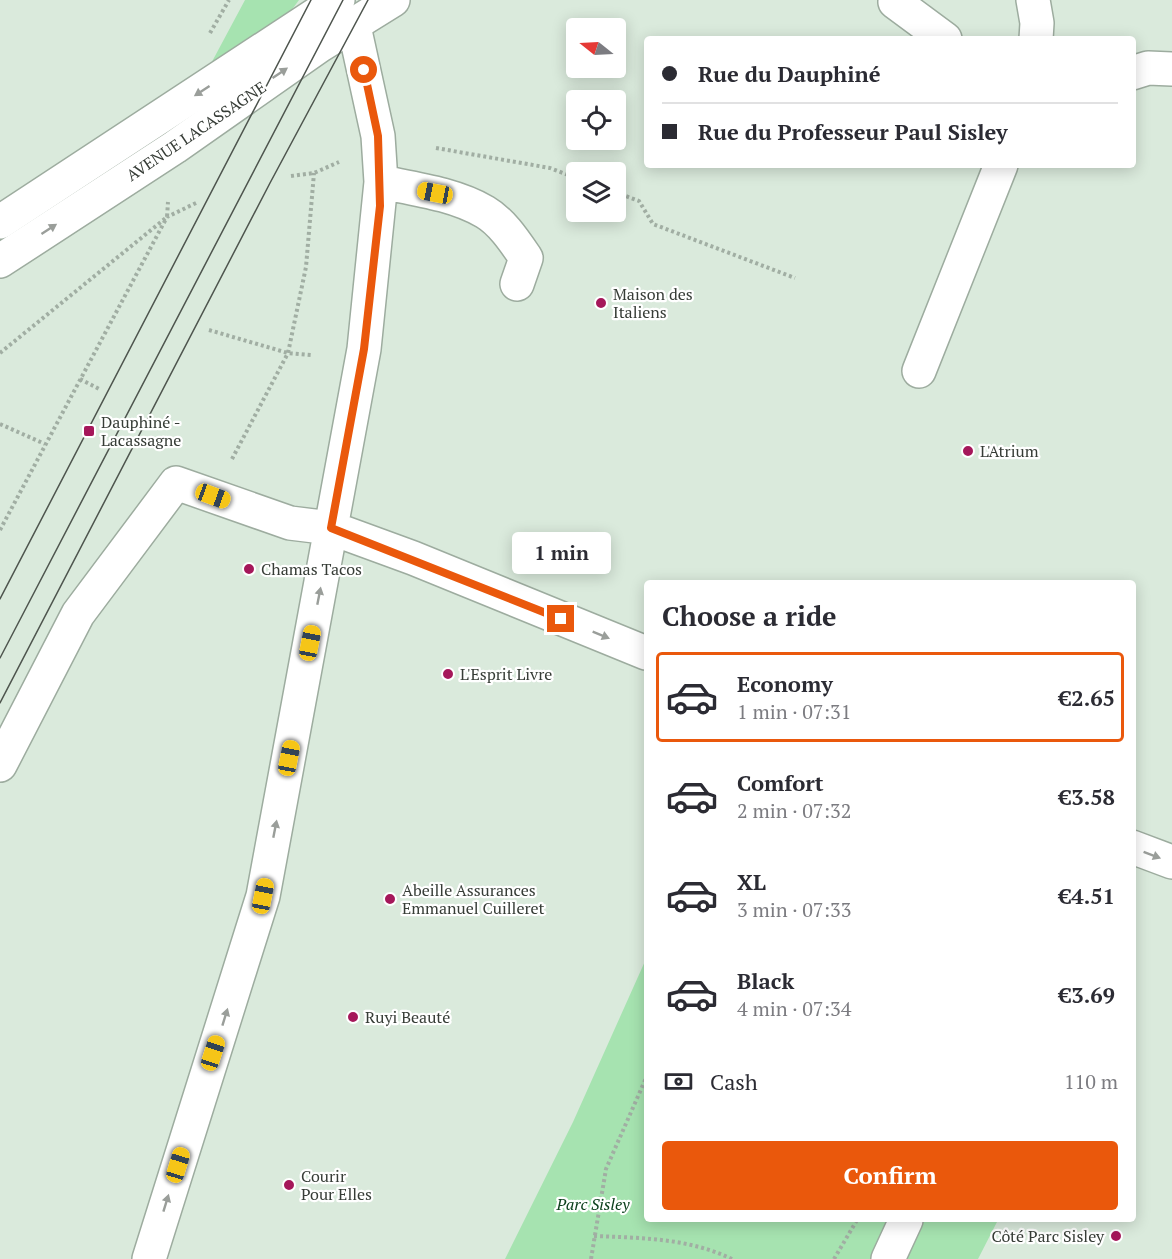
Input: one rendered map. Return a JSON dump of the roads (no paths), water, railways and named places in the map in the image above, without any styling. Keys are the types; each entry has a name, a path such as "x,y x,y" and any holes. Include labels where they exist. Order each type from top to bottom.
{"street":[{"name":"AVENUE LACASSAGNE","path":"0,222 346,9 393,0"},
{"path":"896,0 895,2 941,36"},
{"path":"1033,0 1037,23 1036,36"},
{"name":"AVENUE LACASSAGNE","path":"0,261 175,147 319,46 346,9"},
{"path":"148,1259 263,896 364,349 381,182 378,136 346,9"},
{"path":"1136,72 1148,68 1172,69"},
{"path":"919,371 1000,168"},
{"path":"381,182 435,193 486,213 508,234 526,258 517,284"},
{"path":"0,765 78,614 176,483 290,523 331,528 413,558 644,652"},
{"path":"1136,848 1172,862"},
{"path":"888,1259 905,1222"}],"tram line":[{"path":"0,599 311,0"},
{"path":"0,658 343,0"},
{"path":"0,703 270,183 368,0"}],"place":[{"name":"Maison des Italiens","path":"601,303"},
{"name":"Dauphiné - Lacassagne","path":"89,431"},
{"name":"L'Atrium","path":"968,451"},
{"name":"Chamas Tacos","path":"249,569"},
{"name":"L'Esprit Livre","path":"448,674"},
{"name":"Abeille Assurances Emmanuel Cuilleret","path":"390,899"},
{"name":"Ruyi Beauté","path":"353,1017"},
{"name":"Courir Pour Elles","path":"289,1185"},
{"name":"Côté Parc Sisley","path":"1116,1236"}],"park label":[{"name":"Parc Sisley","path":"593,1204"}]}
